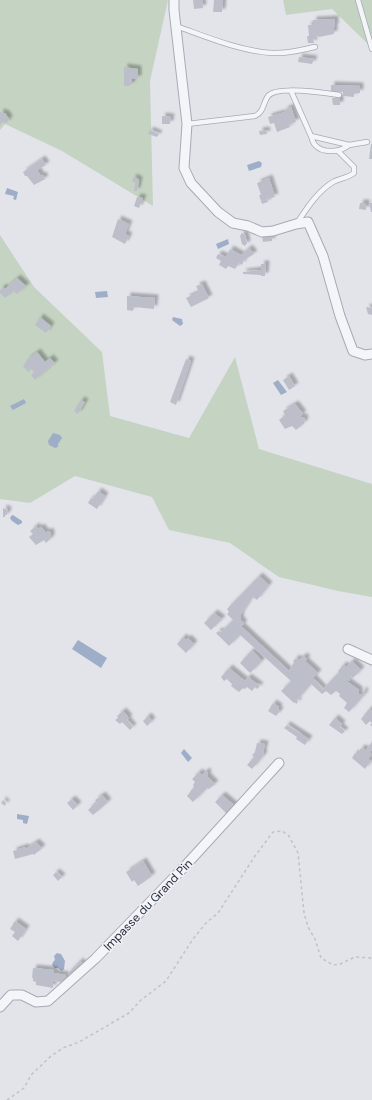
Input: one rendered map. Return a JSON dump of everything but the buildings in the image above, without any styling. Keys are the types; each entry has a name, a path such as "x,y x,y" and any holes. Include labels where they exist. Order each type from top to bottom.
{"street":[{"path":"174,0 187,124 184,168 191,183 218,212 233,223 248,226 262,232 273,231 308,222 323,256 340,316 353,351 365,355 372,354"},
{"path":"348,649 372,660"},
{"name":"Impasse du Grand Pin","path":"0,1007 10,995 22,995 36,1002 48,1001 96,958 181,871 279,763"}],"lane":[{"path":"358,0 372,49"},
{"path":"176,26 232,46 272,53 294,52 315,47"},
{"path":"187,124 254,116 258,114 269,95 282,90 314,90 339,95"},
{"path":"291,91 311,136 313,144 319,148 338,151 349,145"},
{"path":"311,136 349,145 367,142"},
{"path":"296,224 311,203 324,189 334,182 351,176 354,173 354,167 338,151"}],"path":[{"path":"7,1100 24,1088 31,1075 51,1056 63,1048 79,1042 129,1013 141,1000 166,980 206,923 218,913 255,856 273,832 282,831 289,836 298,853 304,913 308,927 316,939 321,958 333,965 340,964 355,957 372,958"}],"green space":[{"path":"0,0 168,0 150,81 153,206 62,151 5,124 0,130"},
{"path":"283,0 372,0 372,48 332,9 286,15"},
{"path":"0,235 34,287 102,352 110,416 189,438 235,357 259,449 372,484 372,597 338,591 279,577 230,543 169,530 152,497 75,476 30,503 0,499"}],"water":[{"path":"259,161 262,163 261,167 249,171 247,165"},
{"path":"7,188 18,192 16,200 13,199 14,196 5,194"},
{"path":"228,239 229,244 218,249 216,244"},
{"path":"107,291 108,297 96,298 95,292"},
{"path":"173,317 182,319 183,324 180,326 172,320"},
{"path":"278,380 287,392 281,395 273,383"},
{"path":"24,399 26,403 13,410 10,406"},
{"path":"53,433 60,435 62,438 58,444 58,447 55,448 49,445 48,441"},
{"path":"13,515 22,521 22,523 18,525 12,521 10,518"},
{"path":"78,640 107,658 101,668 72,649"},
{"path":"184,749 192,758 188,762 181,753"},
{"path":"17,814 29,816 27,824 23,823 23,820 17,819"},
{"path":"57,953 61,954 65,961 64,969 62,971 52,965 55,960 54,956"}]}
